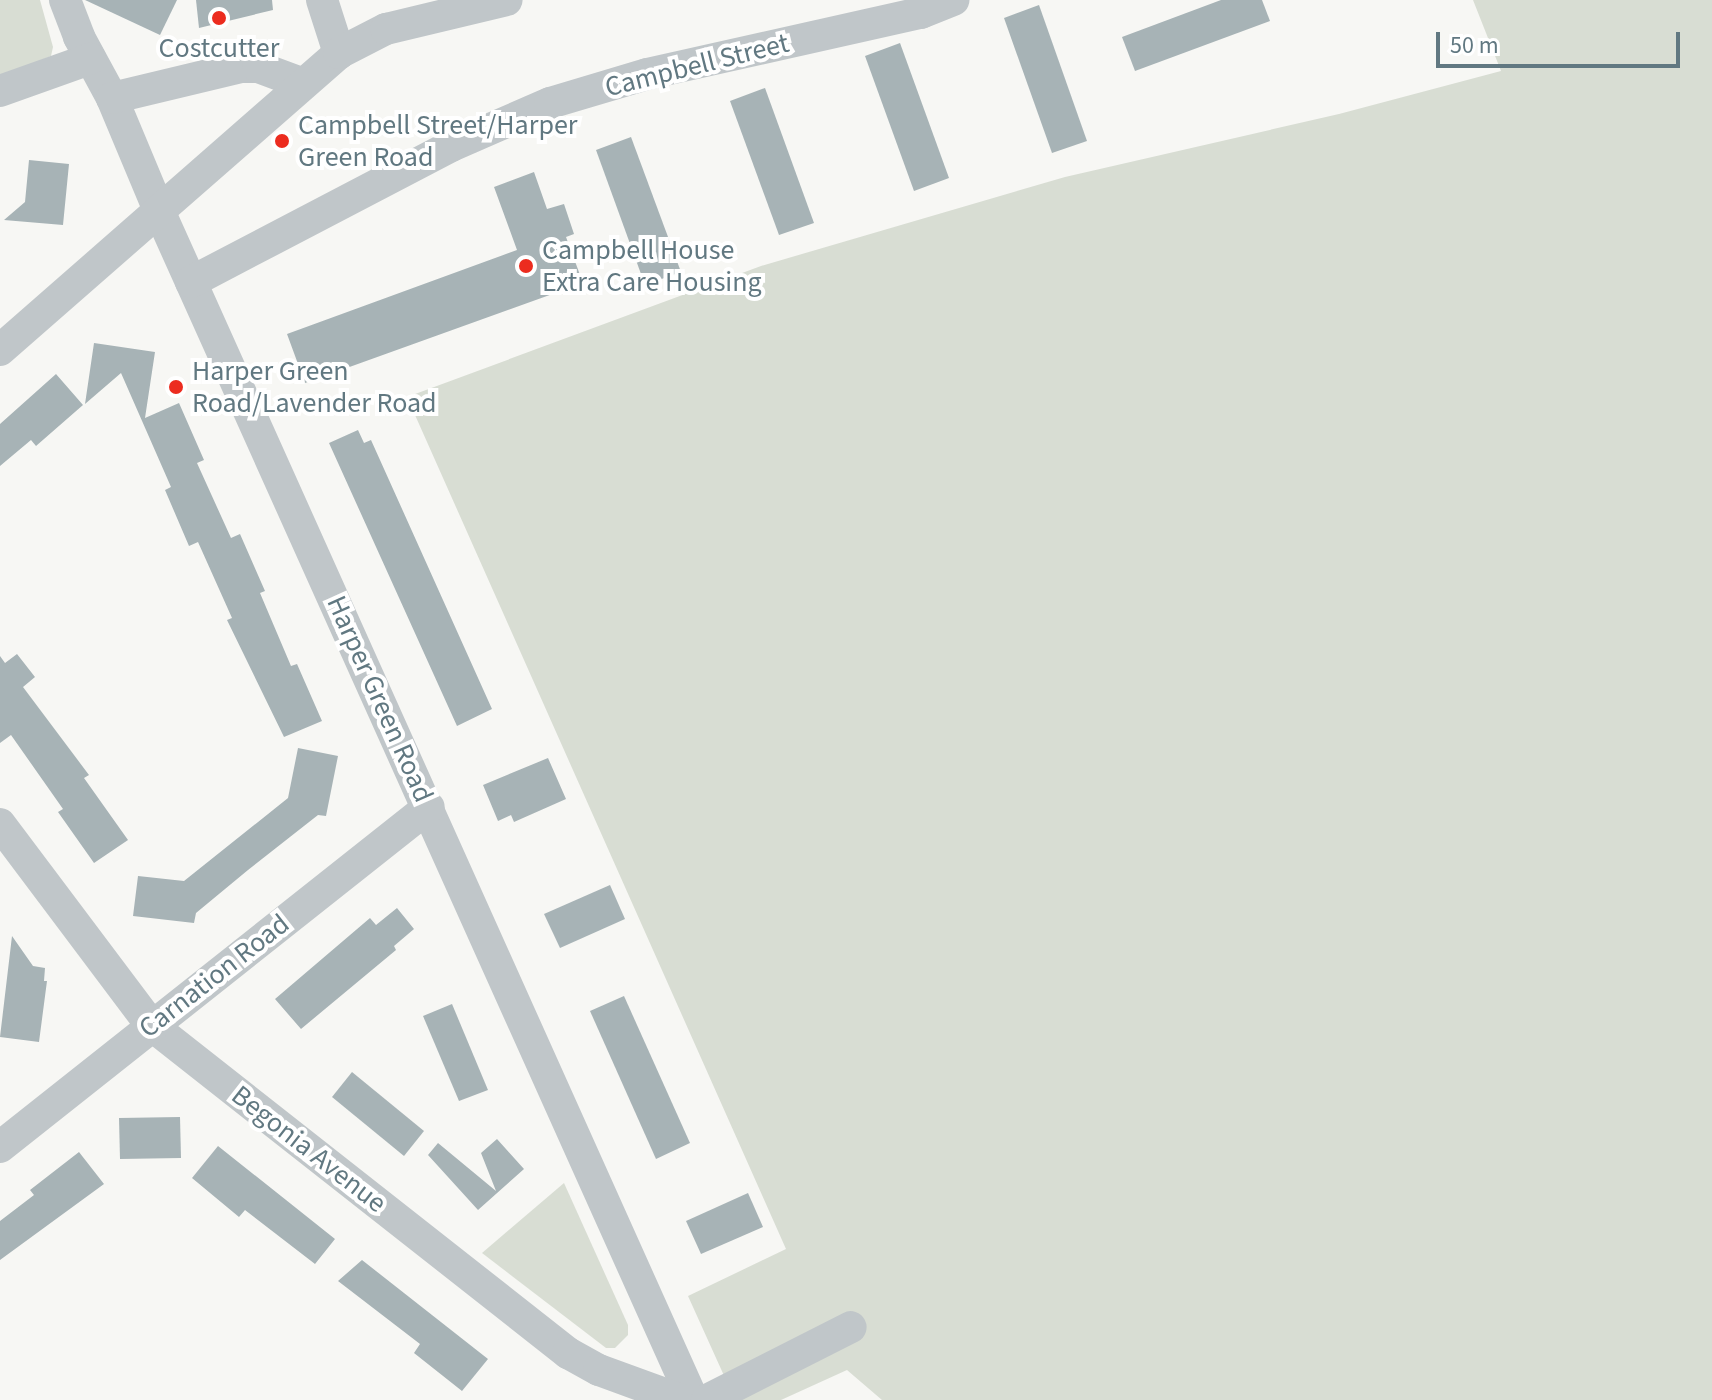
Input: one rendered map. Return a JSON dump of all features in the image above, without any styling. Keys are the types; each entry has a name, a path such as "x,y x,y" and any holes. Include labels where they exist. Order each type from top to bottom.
{"street":[{"name":"Harper Green Road","path":"65,0 90,59 112,98 160,213 693,1400"},
{"path":"322,0 339,53"},
{"path":"0,350 160,213 301,83 339,53 386,29 507,0"},
{"name":"Campbell Street","path":"191,282 451,146 550,103 647,74 921,13 953,0"},
{"path":"0,91 90,59"},
{"path":"112,98 241,67 258,67 301,83"},
{"name":"Carnation Road","path":"0,1147 429,807"},
{"name":"Begonia Avenue","path":"0,824 151,1025 568,1353 599,1370 681,1400"},
{"path":"707,1400 851,1327"}],"shaded area":[{"path":"0,0 40,0 53,47 51,56 0,77"},
{"path":"1473,0 1712,0 1712,1400 882,1400 847,1370 781,1400 735,1400 688,1296 786,1249 407,397 761,266 1065,177 1339,114 1501,71"},
{"path":"564,1183 628,1325 628,1335 615,1348 606,1348 482,1253"}],"building":[{"path":"85,0 177,0 160,35"},
{"name":"Costcutter","path":"196,0 272,0 273,10 199,28"},
{"path":"1221,0 1262,0 1270,21 1135,71 1122,37"},
{"path":"1039,5 1087,141 1052,153 1004,18"},
{"path":"900,43 949,178 914,191 865,56"},
{"path":"765,88 814,223 779,235 730,101"},
{"path":"631,137 681,272 645,285 596,150"},
{"path":"29,160 69,164 63,225 4,220 25,202"},
{"name":"Campbell House Extra Care Housing","path":"534,172 547,209 564,204 574,234 566,237 583,283 305,383 287,334 517,250 494,187"},
{"path":"94,343 155,352 145,418 179,403 204,460 197,463 231,538 240,534 265,591 260,593 291,666 297,664 322,721 284,737 227,620 232,618 198,542 189,546 165,490 171,487 121,373 85,404"},
{"path":"56,374 83,405 36,446 31,440 0,466 0,424"},
{"path":"358,430 364,443 371,440 492,709 457,726 329,443"},
{"path":"17,654 35,677 23,687 89,775 84,778 128,840 94,863 58,812 63,809 11,735 0,743 0,656 5,663"},
{"path":"298,748 338,756 326,816 318,815 248,870 196,913 194,923 133,916 138,876 184,881 288,798"},
{"path":"548,758 566,799 514,822 511,815 498,821 483,785"},
{"path":"610,885 625,919 560,948 544,914"},
{"path":"397,908 414,929 394,946 396,950 301,1029 275,999 370,918 376,925"},
{"path":"12,936 33,966 45,968 44,981 47,981 39,1042 0,1037"},
{"path":"624,996 690,1143 656,1159 590,1011"},
{"path":"452,1004 488,1090 459,1101 423,1016"},
{"path":"352,1072 424,1131 404,1156 332,1097"},
{"path":"180,1117 181,1158 120,1159 119,1118"},
{"path":"497,1139 524,1169 478,1210 428,1155 438,1143 496,1191 481,1153"},
{"path":"218,1146 335,1239 315,1264 245,1210 239,1217 192,1178"},
{"path":"79,1152 104,1184 0,1260 0,1221 34,1195 30,1190"},
{"path":"748,1193 763,1227 701,1254 686,1221"},
{"path":"362,1260 488,1359 462,1391 414,1353 420,1344 338,1281"}],"place":[{"name":"Costcutter","path":"219,18"},
{"name":"Campbell Street/Harper Green Road","path":"282,141"},
{"name":"Campbell House Extra Care Housing","path":"526,266"},
{"name":"Harper Green Road/Lavender Road","path":"176,387"}]}
